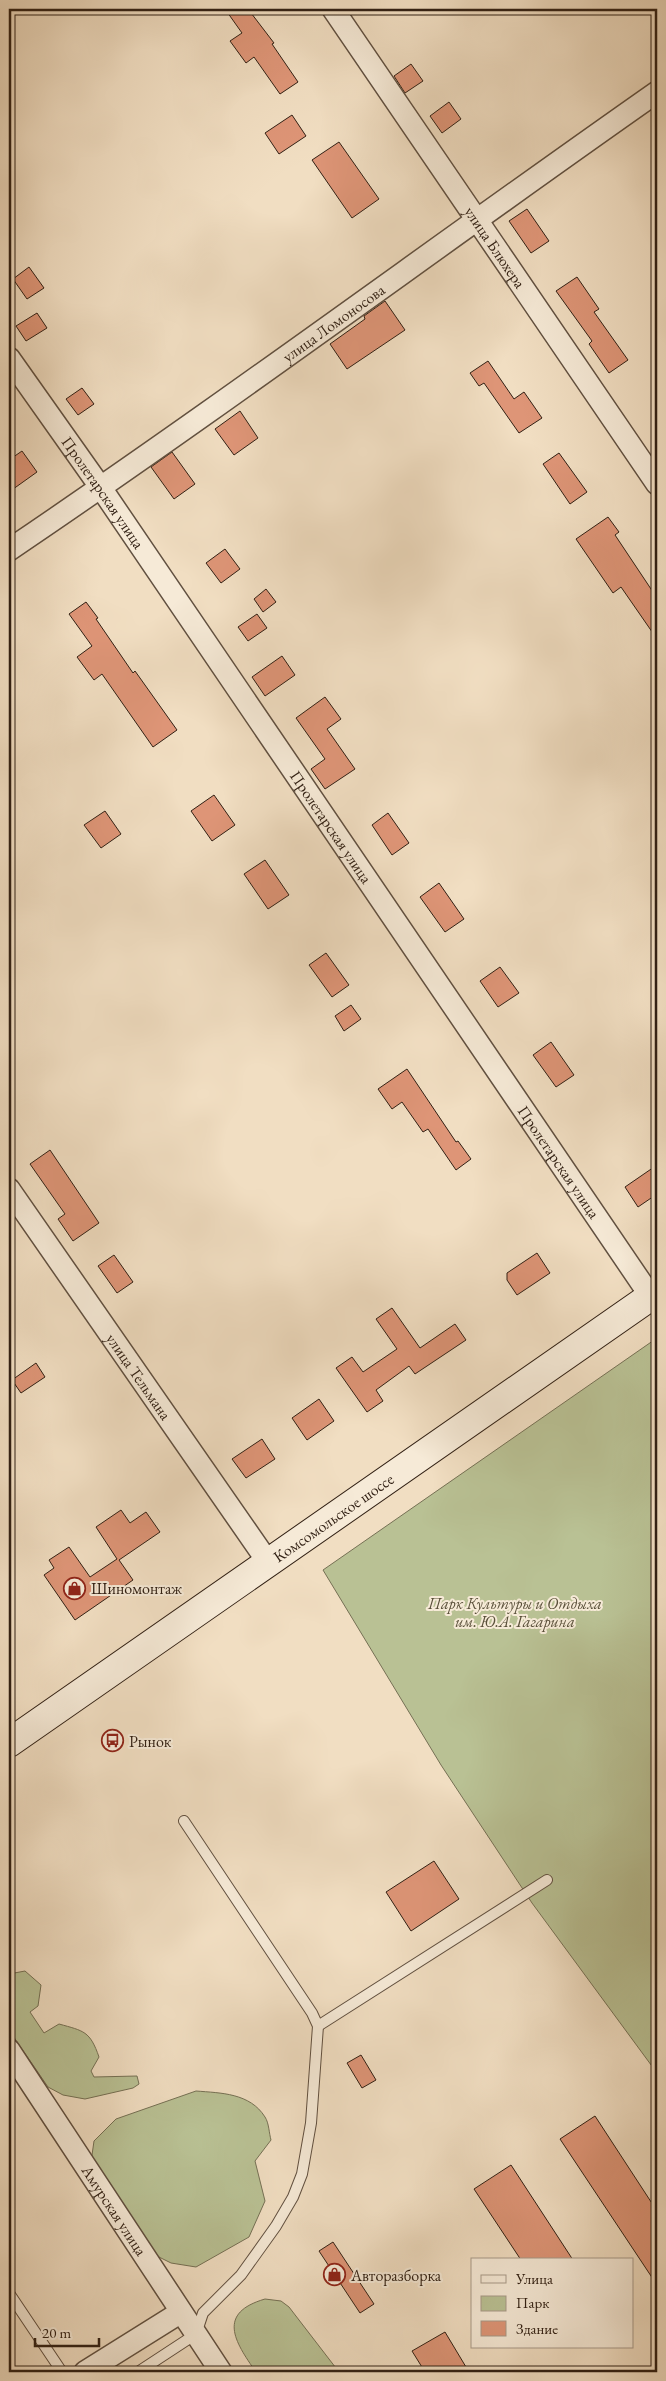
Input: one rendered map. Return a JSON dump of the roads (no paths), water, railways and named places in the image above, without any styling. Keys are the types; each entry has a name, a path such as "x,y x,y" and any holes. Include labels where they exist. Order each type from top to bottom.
{"main road":[{"name":"Комсомольское шоссе","path":"9,1743 654,1294"}],"street":[{"name":"улица Блюхера","path":"333,9 657,484"},
{"name":"улица Ломоносова","path":"9,550 101,488 477,218 657,92"},
{"name":"Пролетарская улица","path":"9,358 101,488 654,1294"},
{"name":"улица Тельмана","path":"9,1188 268,1562"},
{"name":"Амурская улица","path":"9,2050 221,2372"},
{"path":"85,2372 181,2312"}],"lane":[{"path":"138,2372 196,2334 202,2313 241,2275 276,2226 293,2197 302,2174 311,2123 318,2026 312,2012 184,1821"},
{"path":"318,2026 547,1880"},
{"path":"9,2293 62,2372"}],"place":[{"name":"Шиномонтаж","path":"75,1588"},
{"name":"Рынок","path":"113,1741"},
{"name":"Авторазборка","path":"335,2275"}],"park label":[{"name":"Парк Культуры и Отдыха им. Ю.А. Гагарина","path":"515,1612"}]}
